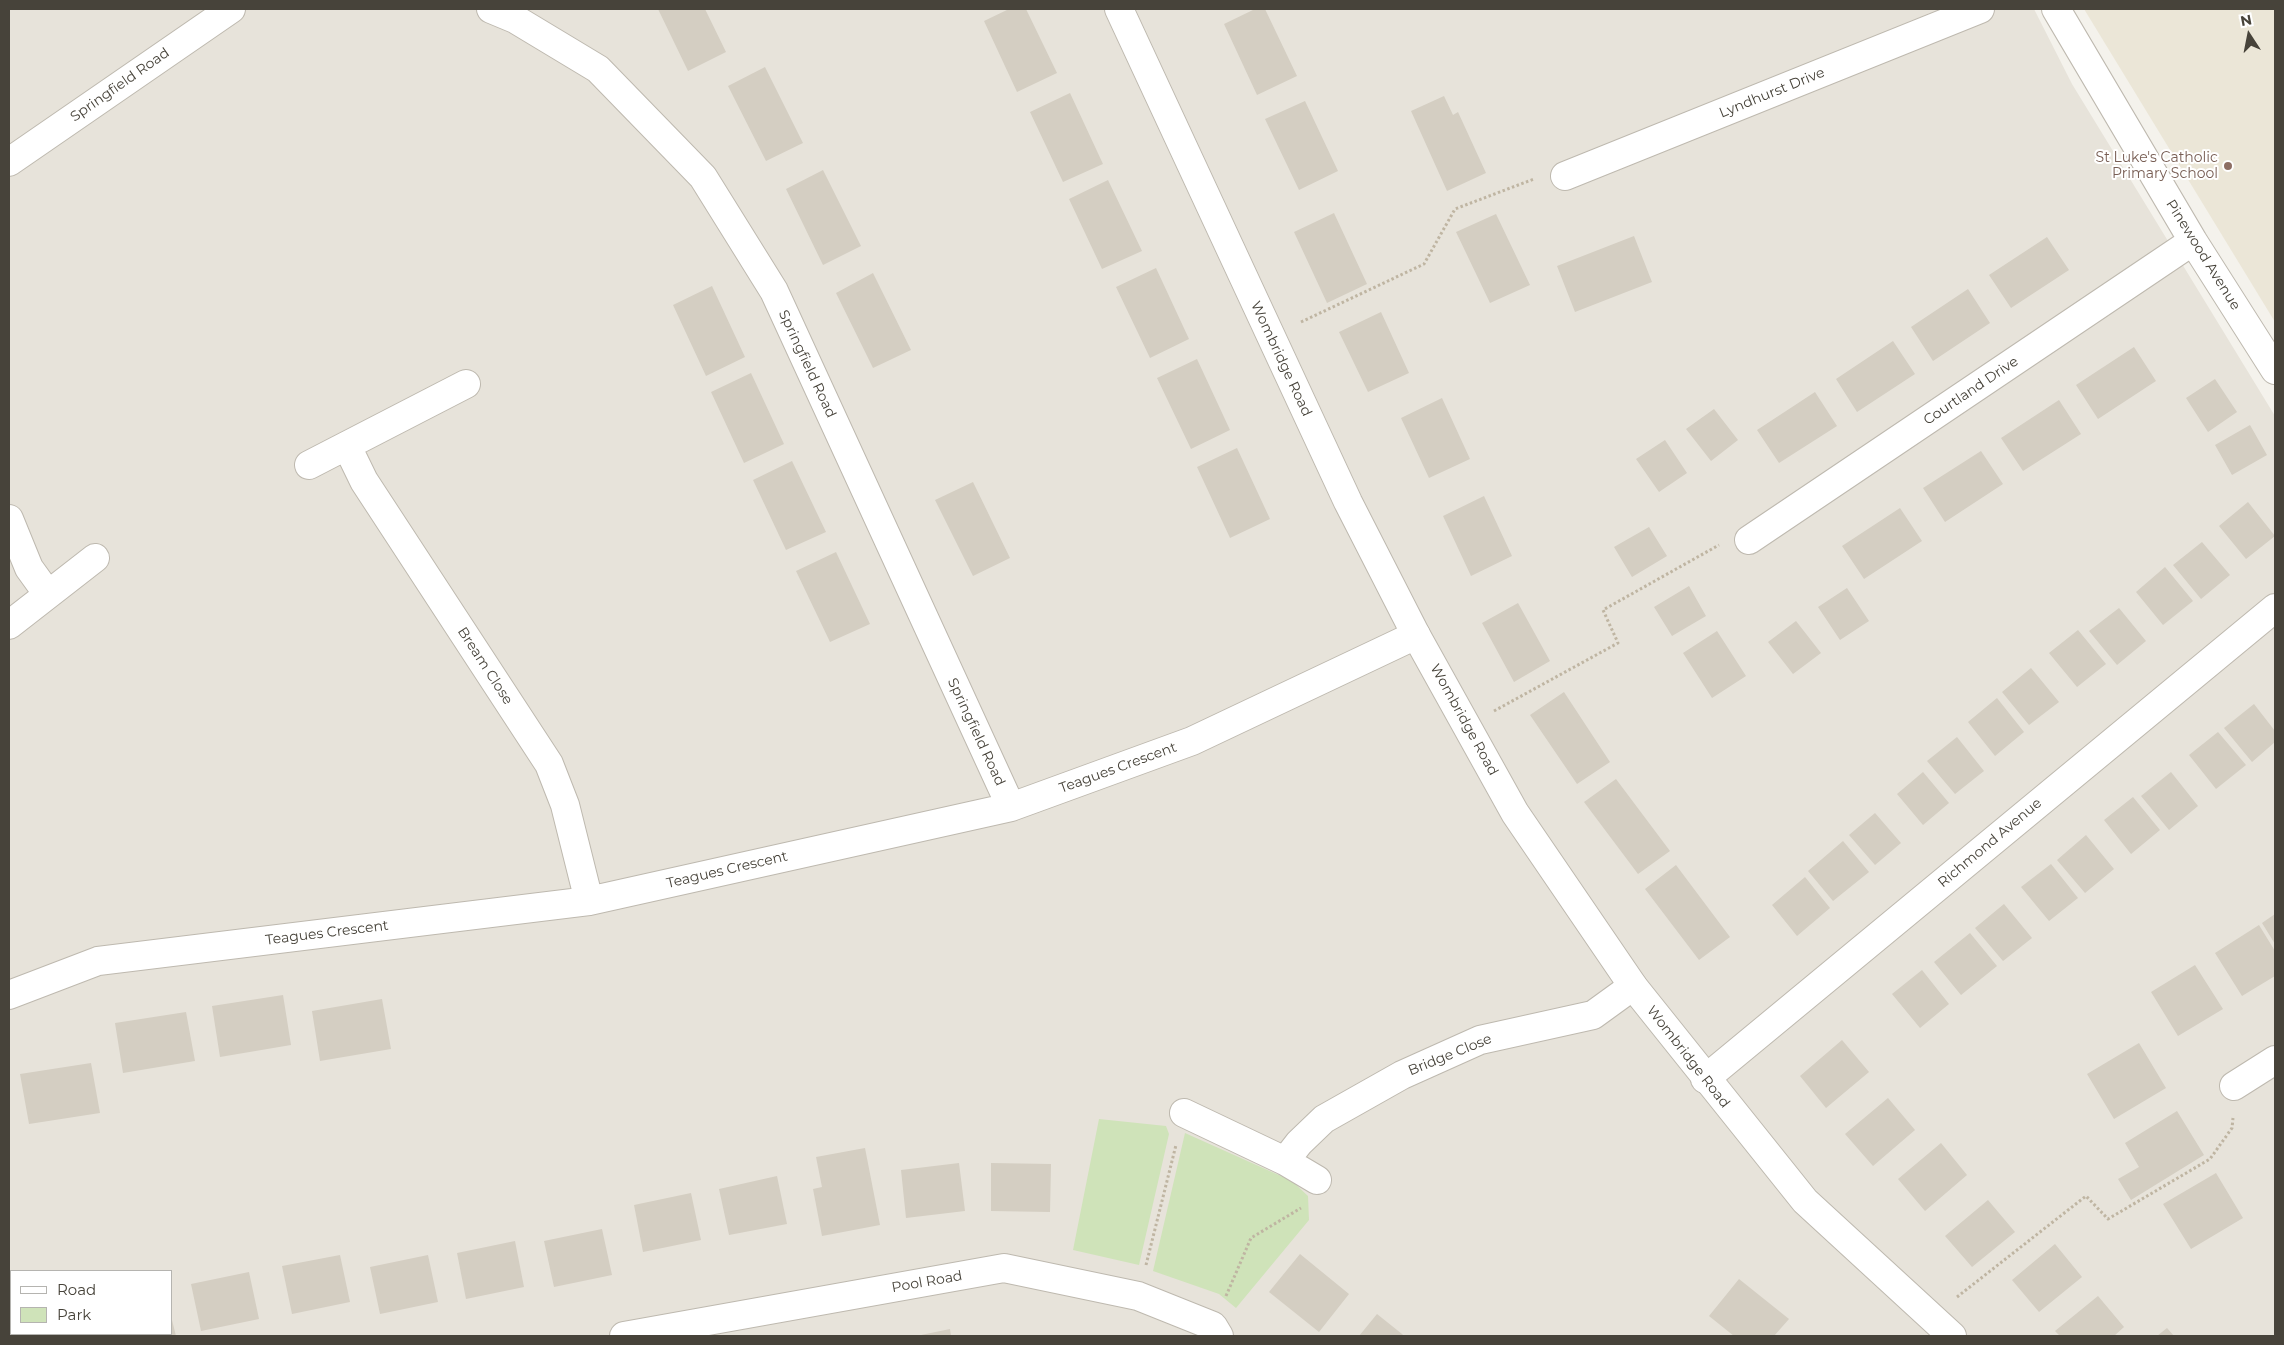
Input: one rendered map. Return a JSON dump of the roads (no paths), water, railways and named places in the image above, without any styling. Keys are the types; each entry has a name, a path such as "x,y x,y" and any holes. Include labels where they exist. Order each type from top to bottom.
{"street":[{"name":"Springfield Road","path":"9,162 231,9"},
{"name":"Springfield Road","path":"491,9 515,19 598,69 703,176 774,291 1011,807"},
{"name":"Wombridge Road","path":"1119,9 1348,502 1416,635 1515,813 1633,986 1705,1079 1804,1201 1952,1336"},
{"name":"Lyndhurst Drive","path":"1565,176 1980,9"},
{"name":"Pinewood Avenue","path":"2056,9 2192,241 2275,370"},
{"name":"Courtland Drive","path":"1749,540 2192,241"},
{"path":"309,465 466,384"},
{"name":"Bream Close","path":"347,446 364,481 549,764 565,805 589,901"},
{"path":"9,519 29,568 47,593"},
{"path":"9,625 47,593 95,558"},
{"name":"Richmond Avenue","path":"1705,1079 2275,608"},
{"name":"Teagues Crescent","path":"9,996 98,961 589,901 1011,807 1192,741 1416,635"},
{"name":"Bridge Close","path":"1285,1161 1299,1143 1324,1119 1402,1075 1480,1040 1593,1015 1633,986"},
{"path":"2234,1086 2275,1060"},
{"path":"1184,1113 1285,1161 1317,1180"},
{"name":"Pool Road","path":"624,1336 1004,1268 1138,1296 1216,1331"}],"place":[{"name":"St Luke's Catholic Primary School","path":"2228,166"}]}
